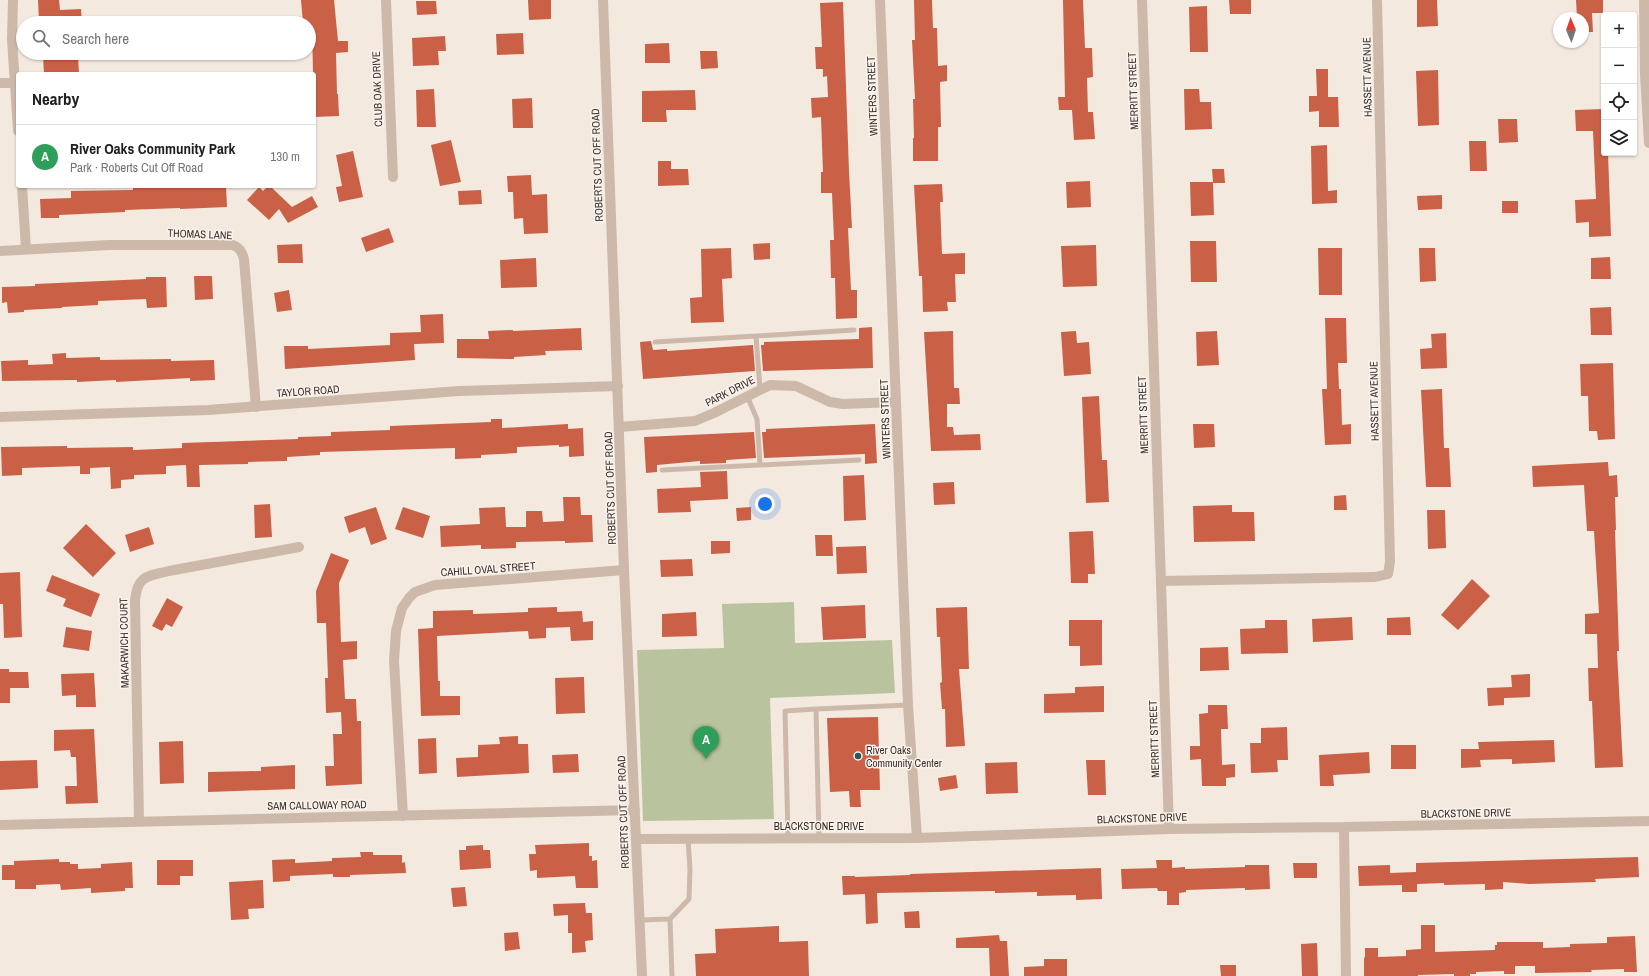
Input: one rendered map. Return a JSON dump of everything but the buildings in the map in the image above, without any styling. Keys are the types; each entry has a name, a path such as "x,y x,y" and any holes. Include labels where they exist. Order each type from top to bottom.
{"street":[{"path":"13,0 12,39 16,99"},
{"name":"CLUB OAK DRIVE","path":"386,0 393,177"},
{"name":"ROBERTS CUT OFF ROAD","path":"603,0 624,570 642,976"},
{"name":"WINTERS STREET","path":"880,0 908,704 917,838"},
{"name":"MERRITT STREET","path":"1142,0 1170,829"},
{"name":"HASSETT AVENUE","path":"1161,581 1375,576 1388,574 1390,562 1377,0"},
{"path":"1644,0 1649,143"},
{"path":"0,83 15,83"},
{"path":"22,188 26,249"},
{"name":"THOMAS LANE","path":"0,251 109,245 233,245 238,247 242,252 244,259 256,407"},
{"name":"PARK DRIVE","path":"619,427 695,421 770,385 796,386 830,402 843,404 896,402"},
{"name":"TAYLOR ROAD","path":"0,417 208,410 459,391 618,386"},
{"name":"MAKARWICH COURT","path":"140,821 135,592 142,580 149,576 299,547"},
{"name":"CAHILL OVAL STREET","path":"403,816 394,662 396,631 402,608 415,592 435,585 624,570"},
{"name":"SAM CALLOWAY ROAD","path":"0,825 635,810"},
{"name":"BLACKSTONE DRIVE","path":"636,839 917,838 1170,829 1649,822"},
{"path":"1344,827 1346,976"}],"lane":[{"path":"655,342 854,330"},
{"path":"756,336 760,389"},
{"path":"747,396 757,419 760,465"},
{"path":"662,470 859,460"},
{"path":"788,838 784,711 908,704"},
{"path":"816,709 819,838"},
{"path":"640,920 670,919 689,900 690,869 688,839"},
{"path":"670,919 672,976"}],"green space":[{"path":"794,602 795,643 892,640 895,693 770,698 774,819 643,821 637,650 724,648 722,604"}],"place":[{"name":"River Oaks Community Center","path":"858,756"},
{"name":"River Oaks Community Park","path":"706,759"}]}
